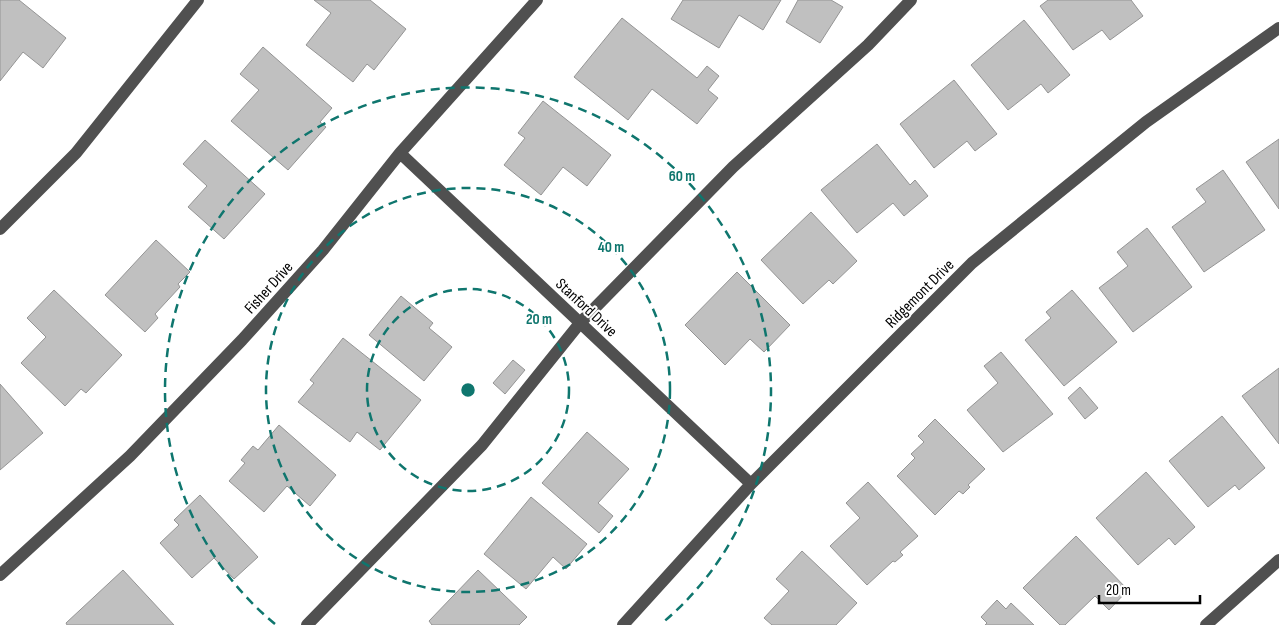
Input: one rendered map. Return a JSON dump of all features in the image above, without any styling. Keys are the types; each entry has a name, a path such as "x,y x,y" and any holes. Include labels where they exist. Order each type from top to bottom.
{"street":[{"path":"0,229 76,152 198,0"},
{"name":"Fisher Drive","path":"0,575 130,456 242,340 323,250 400,153 537,0"},
{"path":"307,625 482,445 580,323 733,167 868,45 911,0"},
{"name":"Ridgemont Drive","path":"623,625 751,484 972,263 1146,122 1279,28"},
{"name":"Stanford Drive","path":"400,153 751,484"},
{"path":"1206,625 1279,560"}],"building":[{"path":"0,0 19,0 66,38 43,68 23,52 0,81"},
{"path":"314,0 370,0 406,29 374,70 367,64 353,82 306,45 331,13"},
{"path":"683,0 781,0 763,30 739,15 719,48 671,19"},
{"path":"798,0 831,0 843,7 820,43 786,22"},
{"path":"1048,0 1131,0 1143,16 1110,40 1102,30 1073,50 1040,6"},
{"path":"622,18 697,78 707,66 719,76 708,90 718,98 697,124 652,89 628,120 574,77"},
{"path":"1024,20 1070,75 1048,93 1041,84 1008,110 971,65"},
{"path":"263,47 332,108 320,122 326,127 288,170 231,121 259,90 240,74"},
{"path":"954,80 997,134 975,151 967,141 934,168 900,124"},
{"path":"543,101 611,155 587,186 563,167 541,195 504,165 525,138 518,133"},
{"path":"1279,139 1279,209 1246,162"},
{"path":"205,140 265,194 224,239 188,207 207,186 183,164"},
{"path":"877,144 910,185 915,180 928,196 904,216 893,203 857,233 821,190"},
{"path":"1223,170 1265,230 1204,272 1172,227 1206,202 1196,189"},
{"path":"811,212 857,261 833,284 829,280 803,304 761,260"},
{"path":"1147,228 1192,287 1133,332 1099,288 1128,266 1117,252"},
{"path":"156,240 190,272 178,284 180,287 155,314 158,318 145,332 105,295"},
{"path":"737,272 790,325 764,352 750,339 725,365 685,325"},
{"path":"54,290 122,355 86,393 81,389 65,406 21,363 46,337 27,318"},
{"path":"1072,290 1117,342 1064,386 1025,340 1051,318 1046,312"},
{"path":"401,296 433,323 429,328 452,347 424,381 369,335"},
{"path":"343,338 421,400 380,450 357,432 350,442 298,402 314,383 310,380"},
{"path":"1001,352 1053,414 1003,452 967,410 998,383 984,366"},
{"path":"513,360 525,370 505,394 493,383"},
{"path":"1279,368 1279,444 1242,396"},
{"path":"0,384 43,433 0,470"},
{"path":"1080,387 1098,408 1085,419 1068,398"},
{"path":"1222,416 1265,468 1239,490 1235,485 1208,507 1169,461"},
{"path":"935,419 985,469 968,485 970,487 963,494 959,491 935,515 897,476 915,458 911,454 924,442 918,436"},
{"path":"279,425 336,475 310,506 287,486 264,512 229,481 245,463 241,460 253,446 258,450"},
{"path":"587,432 629,469 598,503 613,516 599,533 542,483"},
{"path":"1146,472 1195,527 1175,545 1169,538 1138,565 1096,518"},
{"path":"868,482 918,536 900,552 903,555 895,562 893,561 867,585 830,546 860,518 846,503"},
{"path":"200,495 258,557 234,579 214,558 192,578 160,543 179,525 174,520"},
{"path":"531,497 587,544 566,569 553,557 526,589 484,554"},
{"path":"1076,536 1128,590 1109,610 1095,596 1065,625 1060,625 1023,588"},
{"path":"802,551 857,603 836,625 772,625 764,618 789,591 776,579"},
{"path":"123,570 174,625 67,625 66,623"},
{"path":"478,570 527,617 519,625 432,625 429,621"},
{"path":"997,600 1006,609 1011,603 1034,625 985,625 987,623 981,617"}]}
